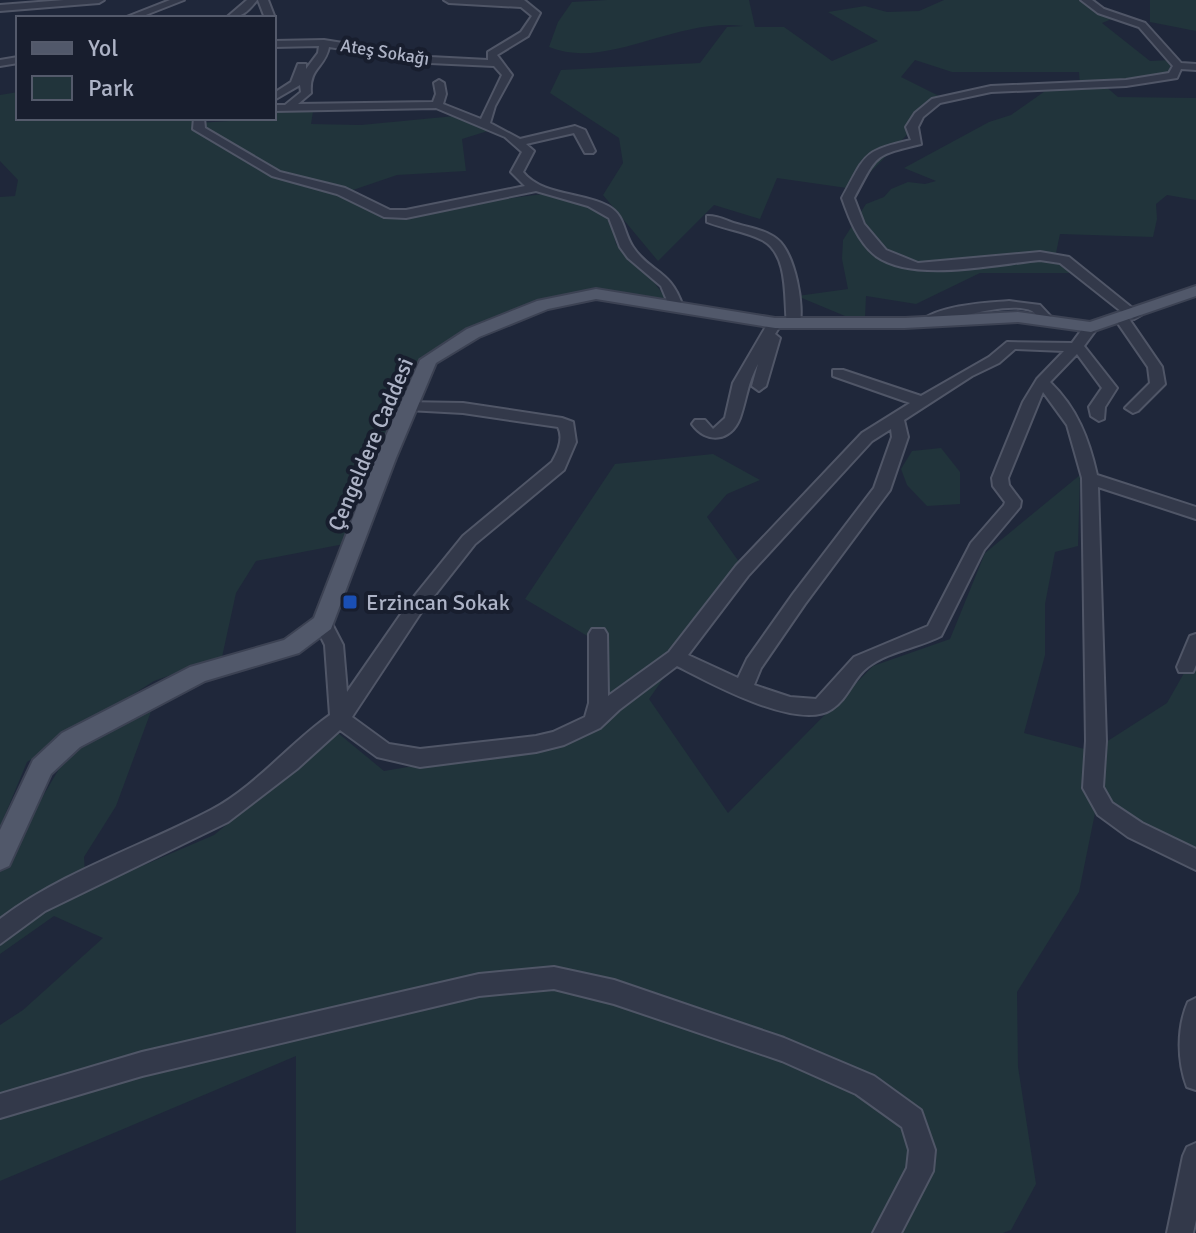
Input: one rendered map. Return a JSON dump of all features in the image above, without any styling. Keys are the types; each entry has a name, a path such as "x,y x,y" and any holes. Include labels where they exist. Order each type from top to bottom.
{"main road":[{"name":"Çengeldere Caddesi","path":"323,623 408,405 429,360 439,351 473,333 543,305 596,294 785,323 926,322 995,317 1046,319 1091,327 1128,317 1196,291"},
{"path":"0,858 42,767 71,740 198,674 291,647 323,623"}],"street":[{"path":"0,8 75,6 99,0"},
{"path":"135,16 179,0"},
{"path":"233,16 252,0"},
{"path":"449,0 520,2 537,15 525,34 492,54 507,75 490,106 485,123"},
{"path":"1086,0 1101,11 1137,22 1178,66 1196,67"},
{"path":"280,108 306,93 305,78 323,53 324,43"},
{"name":"Ateş Sokağı","path":"276,44 324,43 430,60 497,63"},
{"path":"276,96 296,84 302,64"},
{"path":"1133,408 1158,384 1155,367 1128,317 1058,258 1040,256 917,267 881,253 858,225 848,198 869,160 880,150 917,142 912,127 919,115 936,101 991,89 1126,83 1173,76 1178,66"},
{"path":"437,105 441,94 439,83"},
{"path":"280,108 437,105 485,123 520,142 528,151 520,164 518,176 524,182 582,199 611,213 619,223 626,248 658,273 676,307"},
{"path":"199,120 199,129 276,174 341,191 388,214 406,214 537,187"},
{"path":"520,142 575,129 581,132 589,151"},
{"path":"711,219 767,237 779,246 789,279 785,323 773,341 759,386"},
{"path":"700,424 706,432 713,434 726,428 732,419 740,383 785,323"},
{"path":"676,657 720,680 794,707 821,707 861,662 935,631 977,547 1012,507 1013,501 1001,486 1000,478 1030,402 1042,382 1091,327"},
{"path":"323,623 334,645 340,719 384,751 420,758 557,739 593,722 612,704 676,657 742,571 867,437 967,373 994,360 1012,345 1076,347 1082,350 1110,388 1097,407 1099,416"},
{"path":"838,373 924,402"},
{"path":"1042,382 1064,403 1083,442 1090,478 1096,741 1093,788 1105,809 1135,830 1196,860"},
{"path":"0,933 37,904 221,815 290,763 320,733 340,719 414,609 469,540 558,466 569,437 568,426 562,423 463,408 408,405"},
{"path":"743,687 754,664 799,599 882,490 900,437 896,419"},
{"path":"1090,478 1196,513"},
{"path":"593,722 599,703 598,634"},
{"path":"1186,667 1196,641"},
{"path":"0,1106 142,1064 479,985 554,978 614,992 784,1050 865,1085 912,1119 922,1150 920,1171 886,1233"},
{"path":"1196,1010 1191,1036 1196,1078"},
{"path":"1180,1233 1196,1156"}],"green space":[{"path":"749,0 755,27 784,27 832,61 878,41 828,12 865,6 887,12 919,11 944,0 1090,0 1098,10 1117,17 1102,23 1150,61 1171,60 1170,74 1080,85 1079,72 952,72 915,60 901,77 943,98 854,189 777,178 760,219 714,205 658,261 603,195 623,163 619,138 550,93 561,70 700,63 727,27 743,26 718,25 693,29 594,53 571,53 549,47 558,22 572,2"},
{"path":"1150,0 1196,0 1196,31 1150,22"},
{"path":"1105,86 1118,97 1196,98 1196,200 1167,195 1156,204 1153,237 1060,234 1056,253 1072,273 980,273 916,304 866,296 865,318 845,316 797,296 848,289 842,259 843,240 866,204 908,182 925,184 936,181 904,168 989,122 1011,115 1048,89"},
{"path":"16,92 16,120 197,120 197,123 276,120 276,111 313,111 311,124 361,125 455,116 491,130 462,139 466,171 397,175 353,190 360,200 385,214 551,193 609,213 616,244 630,262 648,274 668,301 581,292 470,329 437,347 427,356 402,403 358,500 344,544 256,561 236,593 222,657 154,681 27,762 0,827 0,197 15,196 18,180 0,161 0,95"},
{"path":"941,448 960,472 960,504 927,506 907,485 901,469 912,451"},
{"path":"713,454 760,480 727,494 707,517 742,566 649,699 728,813 873,666 950,639 985,553 1080,475 1078,546 1055,552 1045,604 1045,655 1024,733 1092,751 1167,703 1196,652 1196,860 1095,813 1079,892 1017,992 1018,1067 1036,1184 1011,1230 1003,1233 296,1233 296,1056 0,1181 0,1025 23,1010 103,938 54,916 0,954 0,869 66,757 153,706 116,806 84,857 86,890 214,835 338,733 384,771 580,738 606,695 589,637 525,599 615,464"}],"place":[{"name":"Erzincan Sokak","path":"350,602"}]}
